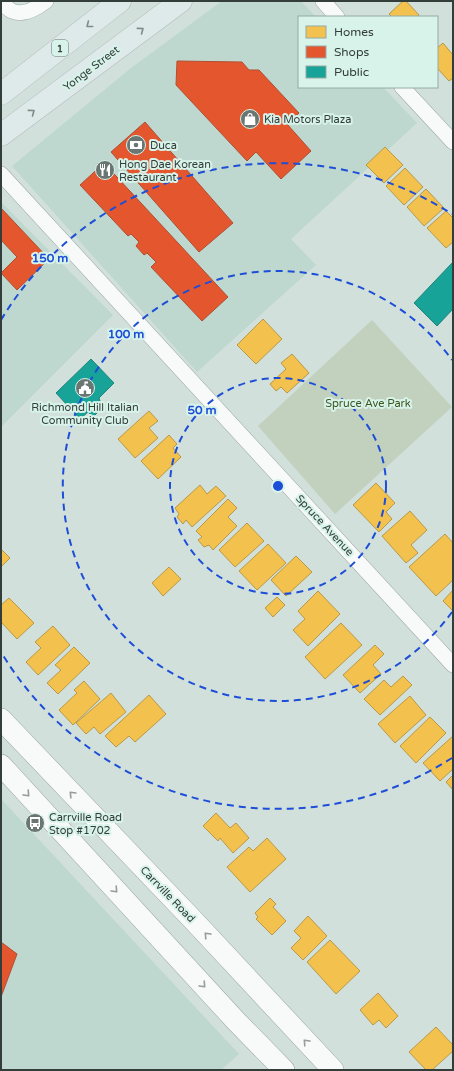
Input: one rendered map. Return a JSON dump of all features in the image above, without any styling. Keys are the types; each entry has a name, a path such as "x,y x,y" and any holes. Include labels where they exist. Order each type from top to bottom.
{"main road":[{"name":"1","path":"1,94 120,1"},
{"name":"Yonge Street","path":"1,135 180,1"},
{"name":"Carrville Road","path":"1,719 189,915 333,1070"},
{"path":"1,765 231,1016 284,1070"}],"street":[{"path":"1,3 12,11 26,12 46,1"},
{"path":"323,1 336,16"},
{"path":"403,88 453,142"},
{"name":"Spruce Avenue","path":"1,174 453,665"}],"shaded area":[{"path":"222,1 301,1 315,16 298,16 298,88 384,88 417,123 291,239 316,265 197,372 12,166 131,68"},
{"path":"1,202 113,315 1,427"},
{"path":"1,799 239,1054 221,1070 1,1070"}],"green space":[{"name":"Spruce Ave Park","path":"372,320 452,407 335,514 258,426"}],"building: Homes":[{"path":"403,1 406,1 419,15 391,16 389,14"},
{"path":"443,43 453,55 453,78 449,81 438,69 438,47"},
{"path":"385,147 403,165 384,183 366,165"},
{"path":"405,168 423,187 404,205 386,186"},
{"path":"426,189 444,208 424,226 407,207"},
{"path":"446,211 453,218 453,242 446,248 427,228"},
{"path":"263,319 282,339 256,364 237,345"},
{"path":"292,354 309,373 287,393 281,387 276,391 270,384 286,369 281,363"},
{"path":"149,411 158,421 149,428 158,438 135,458 118,439"},
{"path":"169,435 177,444 173,448 181,457 158,479 141,461"},
{"path":"376,483 395,503 386,512 392,519 379,532 353,505"},
{"path":"200,485 207,494 216,486 226,496 192,527 186,520 183,524 177,517 179,514 175,508"},
{"path":"228,499 237,508 228,517 237,526 213,550 209,545 204,547 198,540 202,537 196,531"},
{"path":"410,511 427,530 411,545 418,553 406,563 382,536"},
{"path":"247,523 264,541 235,567 219,550"},
{"path":"445,534 453,543 453,580 436,596 409,567"},
{"path":"268,544 286,563 257,590 239,571"},
{"path":"2,550 10,558 1,567 1,551"},
{"path":"296,556 312,572 286,596 271,580"},
{"path":"169,567 181,579 163,596 152,583"},
{"path":"453,590 453,611 443,601"},
{"path":"318,591 340,614 308,646 293,630 305,619 298,611"},
{"path":"277,597 285,605 273,617 265,608"},
{"path":"9,598 34,623 17,639 1,622 1,605"},
{"path":"341,623 362,645 325,679 305,657"},
{"path":"53,626 70,645 38,675 26,662 41,648 35,642"},
{"path":"375,645 384,654 373,665 381,674 360,693 343,675"},
{"path":"74,647 90,663 58,694 47,683 61,670 55,665"},
{"path":"403,676 412,685 380,715 364,699 384,680 391,687"},
{"path":"84,681 100,699 73,725 59,710 77,693 74,690"},
{"path":"111,693 126,712 100,734 94,727 86,734 76,723"},
{"path":"149,695 166,714 135,742 129,736 116,747 105,736"},
{"path":"410,696 426,715 395,743 378,724"},
{"path":"430,717 446,733 416,763 400,746"},
{"path":"453,736 453,769 440,781 423,763"},
{"path":"453,775 453,790 446,782"},
{"path":"216,813 230,828 236,823 249,838 233,853 220,838 218,841 203,826"},
{"path":"267,838 286,859 250,892 227,867 249,847 253,851"},
{"path":"270,898 276,904 273,907 286,921 272,935 256,919 258,917 255,913"},
{"path":"308,916 327,936 303,960 291,948 301,938 294,931"},
{"path":"330,940 360,971 336,994 307,962"},
{"path":"378,993 398,1016 386,1028 379,1020 373,1025 360,1010"},
{"path":"436,1027 453,1045 453,1051 432,1070 426,1070 409,1052"}],"building: Shops":[{"name":"Kia Motors Plaza","path":"177,61 242,62 249,70 259,70 299,113 287,124 311,151 281,179 256,152 247,161 176,85"},
{"path":"145,122 233,223 199,252 111,152"},
{"path":"104,163 228,297 202,321 151,267 156,262 147,253 144,255 136,246 139,242 131,234 128,236 80,185"},
{"path":"1,208 49,259 17,290 1,273 17,257 1,240"},
{"path":"1,942 17,954 1,997"}],"building: Public":[{"path":"453,262 453,309 437,326 414,303"},
{"name":"Richmond Hill Italian Community Club","path":"91,359 114,383 99,398 100,401 94,406 99,411 93,417 88,412 80,419 56,393"}],"place":[{"name":"Kia Motors Plaza","path":"250,119"},
{"name":"Duca","path":"136,145"},
{"name":"Hong Dae Korean Restaurant","path":"105,170"},
{"name":"Richmond Hill Italian Community Club","path":"85,388"},
{"name":"Carrville Road Stop #1702","path":"35,823"}]}
